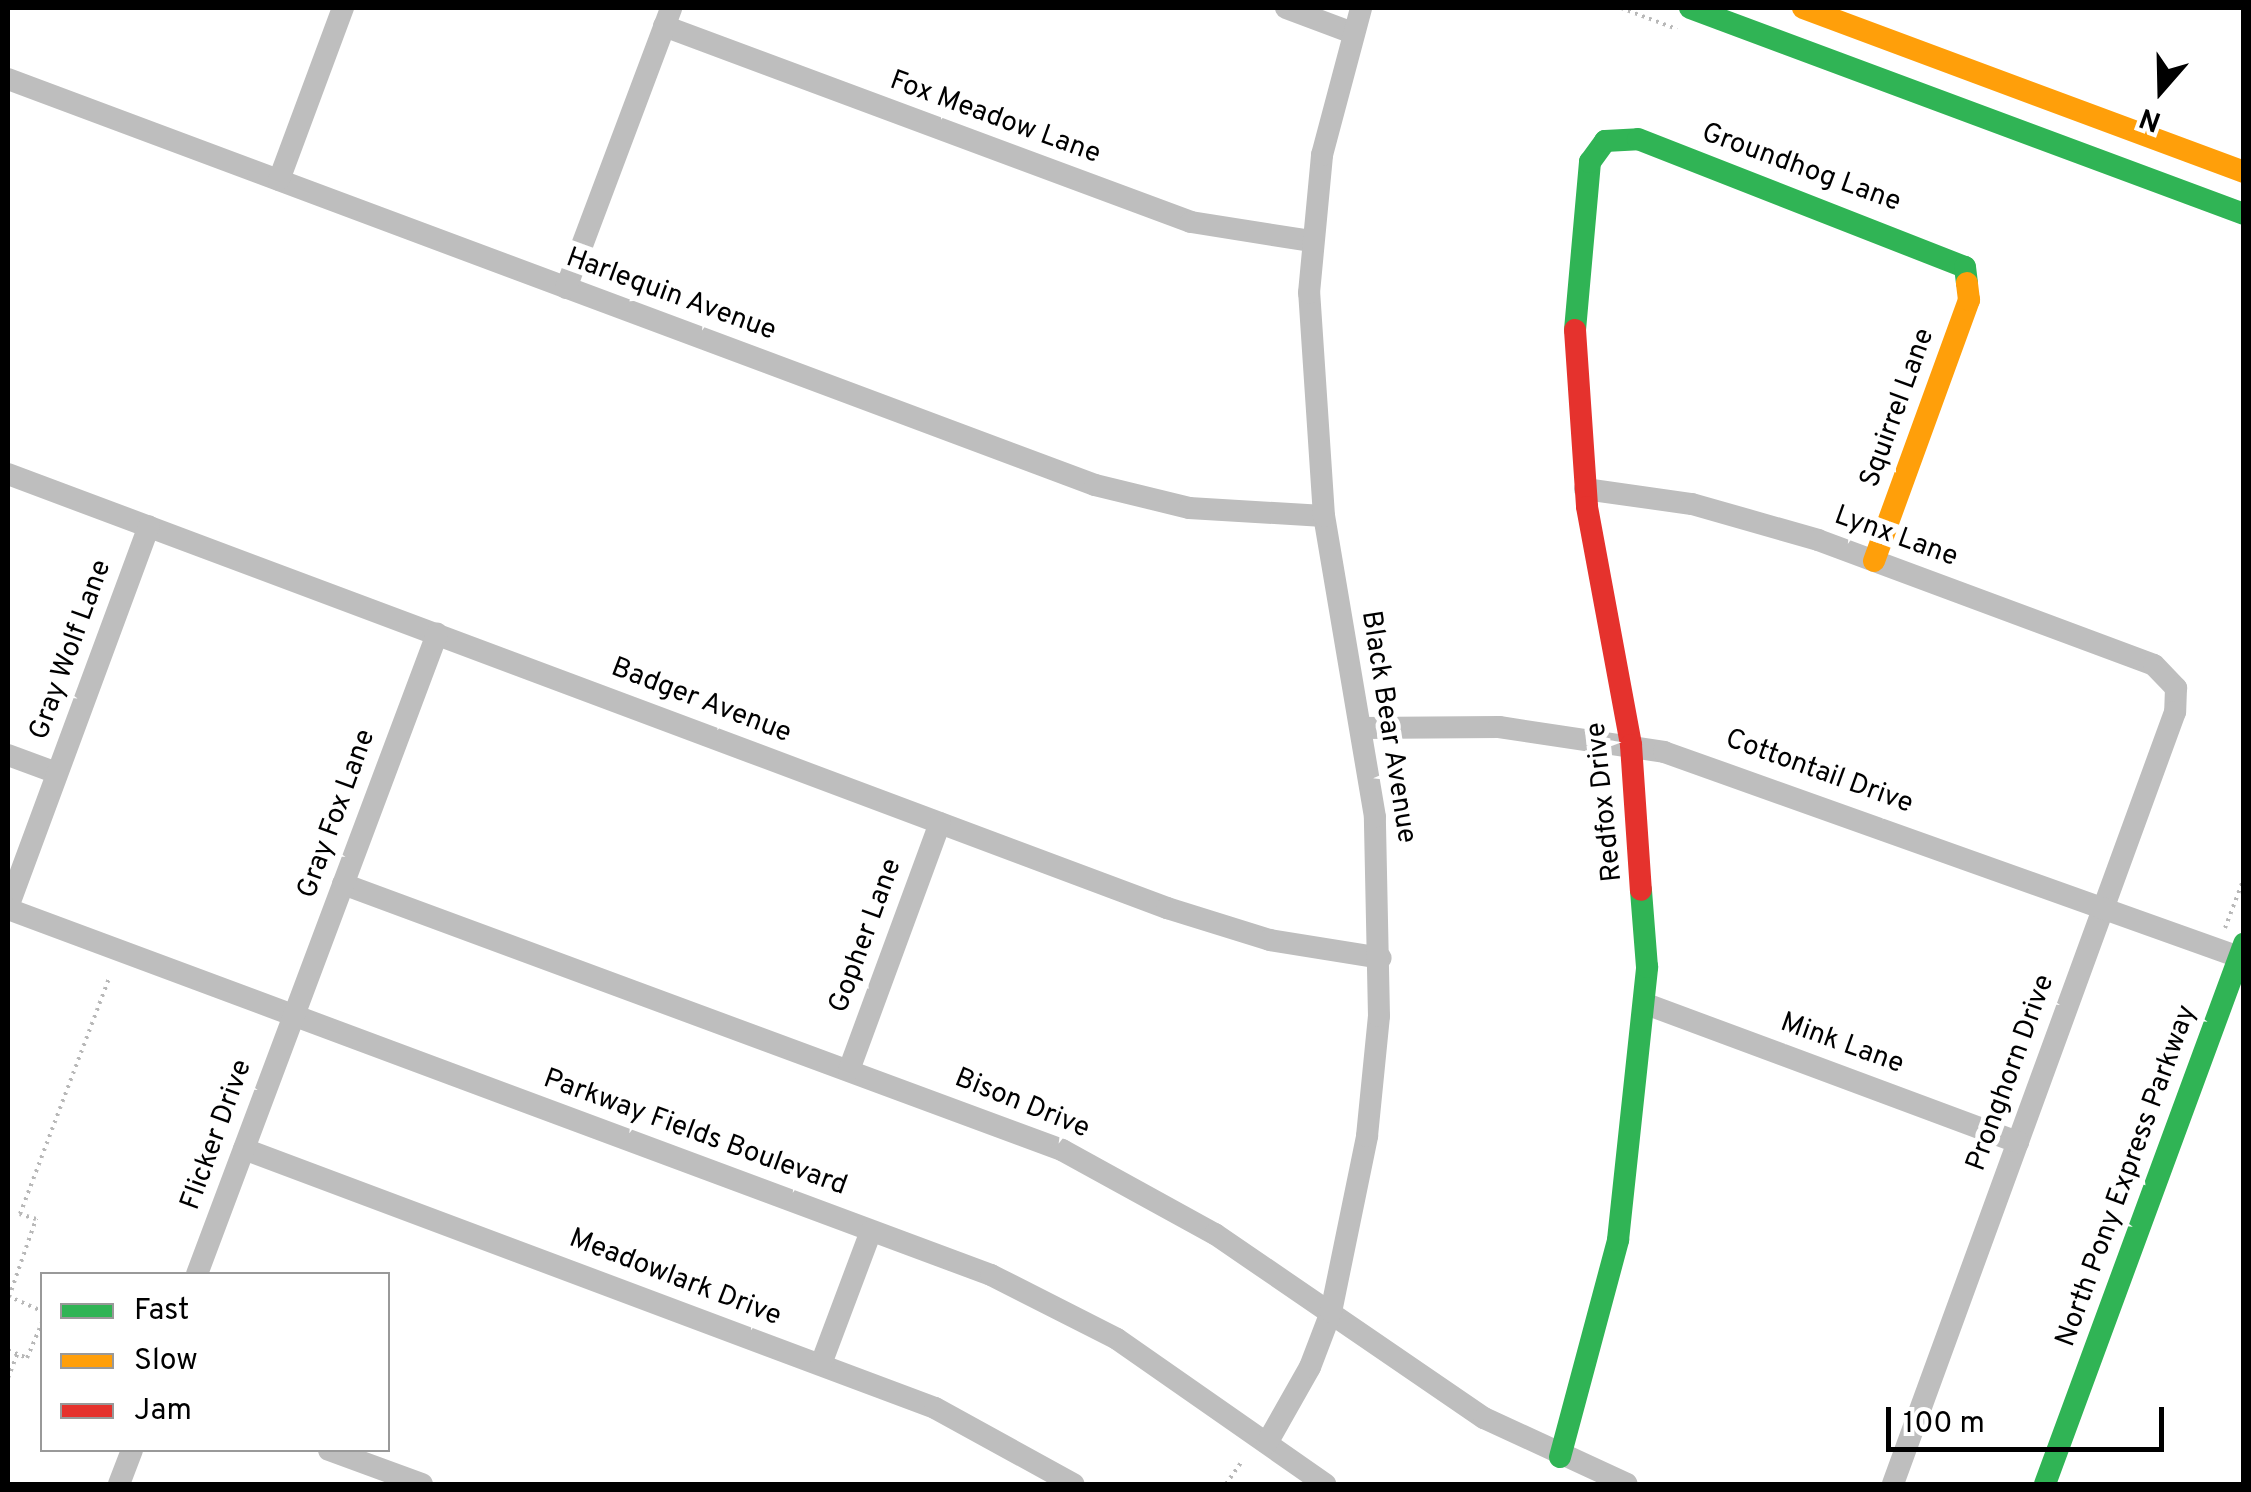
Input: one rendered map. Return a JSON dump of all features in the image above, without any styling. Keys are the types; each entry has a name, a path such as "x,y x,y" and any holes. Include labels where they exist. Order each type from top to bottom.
{"street":[{"path":"278,180 343,8"},
{"path":"1286,8 1353,32"},
{"name":"Black Bear Avenue","path":"1267,1443 1310,1367 1331,1312 1367,1136 1381,958 1375,817 1324,516 1312,240 1322,155 1361,8"},
{"path":"1690,8 2244,214"},
{"path":"1803,8 2244,172"},
{"path":"566,288 668,17"},
{"name":"Fox Meadow Lane","path":"668,17 1191,222 1312,240"},
{"name":"Harlequin Avenue","path":"8,79 1095,485 1189,508 1324,516"},
{"name":"Groundhog Lane","path":"1605,142 1638,139 1946,254 1968,274"},
{"name":"Redfox Drive","path":"1560,1457 1618,1240 1646,1004 1632,745 1585,489 1574,278 1590,162 1605,142"},
{"name":"Squirrel Lane","path":"1874,561 1969,300 1968,274"},
{"name":"Badger Avenue","path":"8,474 1200,920 1381,958"},
{"name":"Lynx Lane","path":"1585,489 1735,515 1874,561 2154,665 2173,680"},
{"name":"Gray Wolf Lane","path":"8,908 149,526"},
{"name":"Gray Fox Lane","path":"294,1016 437,634"},
{"name":"Pronghorn Drive","path":"1893,1484 2177,704 2173,680"},
{"name":"Cottontail Drive","path":"1361,728 1499,727 1632,745 1746,776 2104,908 2236,944"},
{"path":"8,754 57,773"},
{"name":"Gopher Lane","path":"849,1070 940,823"},
{"name":"Bison Drive","path":"343,884 849,1070 1105,1171 1331,1312 1454,1400 1560,1457 1627,1484"},
{"name":"Parkway Fields Boulevard","path":"8,908 871,1231 1072,1314 1324,1484"},
{"name":"North Pony Express Parkway","path":"2046,1484 2236,944"},
{"name":"Mink Lane","path":"1646,1004 2018,1142"},
{"name":"Flicker Drive","path":"198,1272 294,1016"},
{"name":"Meadowlark Drive","path":"244,1149 821,1364 996,1436 1074,1484"},
{"path":"821,1364 871,1231"},
{"path":"119,1484 131,1452"},
{"path":"334,1452 422,1484"}],"path":[{"path":"2236,944 2244,878"},
{"path":"40,1310 8,1297 36,1220 20,1214 109,978"},
{"path":"8,1350 26,1358 39,1338"},
{"path":"8,1378 17,1354"},
{"path":"1226,1484 1242,1461"}],"traffic: fast":[{"path":"1690,8 2244,214"},
{"path":"1575,330 1590,162 1605,141 1638,139 1965,267 1967,283"},
{"path":"1560,1457 1618,1240 1647,967 1641,890"},
{"path":"2045,1484 2244,944"}],"traffic: slow":[{"path":"1803,8 2244,172"},
{"path":"1874,561 1969,300 1967,283"}],"traffic: jam":[{"path":"1575,330 1587,507 1631,745 1641,890"}]}
